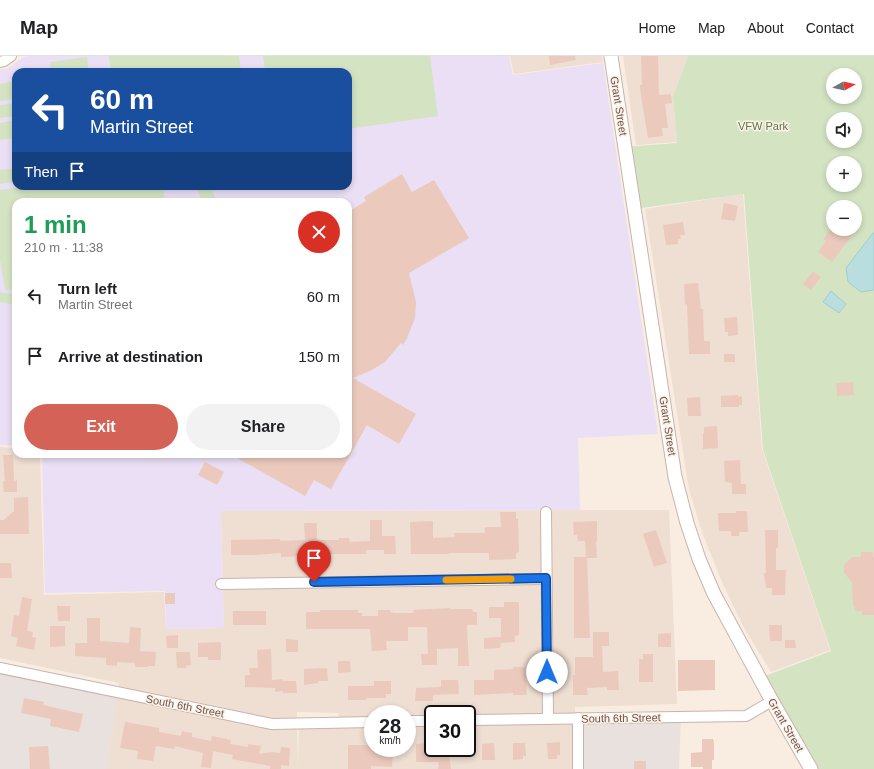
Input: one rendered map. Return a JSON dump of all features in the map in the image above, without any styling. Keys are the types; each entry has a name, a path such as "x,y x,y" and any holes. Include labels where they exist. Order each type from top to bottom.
{"street":[{"name":"Grant Street","path":"611,56 675,477 687,523 699,559 714,594 811,769"},
{"path":"546,512 548,719"},
{"path":"221,584 546,578"},
{"name":"South 6th Street","path":"0,668 272,724 364,722"},
{"name":"South 6th Street","path":"476,720 746,716 772,701"},
{"path":"578,718 578,769"}],"shaded area":[{"path":"30,56 509,56 513,75 603,63 658,434 578,438 580,510 221,511 224,628 166,629 165,591 45,593 42,458 352,458 352,198 12,198 12,446 0,445 0,70 7,69 24,57"},
{"path":"510,56 602,56 603,62 514,74"},
{"path":"623,56 688,56 673,96 677,142 636,145"},
{"path":"743,194 762,449 830,650 771,672 743,626 722,582 703,535 689,490 645,209"},
{"path":"0,447 12,448 12,458 40,458 44,595 164,592 166,629 224,628 221,511 669,510 677,704 575,707 575,769 298,769 107,769 119,683 0,658","holes":["297,712 339,713 339,722 299,723 298,769"]},
{"path":"0,668 118,692 107,769 0,769"},
{"path":"681,717 679,769 578,769 578,718"}],"green space":[{"path":"109,56 239,56 240,68 110,68"},
{"path":"263,56 430,56 438,116 352,128 352,68 264,68"},
{"name":"VFW Park","path":"688,56 874,56 874,769 811,769 759,678 831,651 763,450 744,194 634,209 625,147 677,143 673,96"},
{"path":"87,57 88,68 51,68 50,62"},
{"path":"12,82 12,100 0,101 0,84"},
{"path":"12,104 12,116 0,118 0,105"},
{"path":"12,121 12,138 0,140 0,123"},
{"path":"12,168 12,182 0,184 0,170"},
{"path":"12,188 12,190 164,190 164,198 12,198 12,289 5,290 0,259 0,190"},
{"path":"197,190 212,190 215,198 201,198"},
{"path":"0,292 12,294 12,304 0,302"}],"water":[{"path":"873,233 874,290 861,292 848,282 846,268"},
{"path":"831,291 846,304 839,313 823,302"}],"building":[{"path":"549,56 575,56 576,60 550,65"},
{"path":"641,56 658,56 659,95 671,94 672,103 665,104 668,128 662,128 663,136 648,138 640,85 642,85"},
{"path":"402,174 412,192 434,180 469,238 409,273 416,302 415,318 407,338 403,345 401,343 385,362 370,371 353,378 416,414 399,444 367,425 352,452 352,210 366,201 364,197"},
{"path":"724,203 738,206 735,221 721,219"},
{"path":"683,222 685,235 680,235 681,239 678,239 678,244 666,245 663,225"},
{"path":"826,235 852,236 832,262 818,252 826,241 823,239"},
{"path":"813,271 821,277 811,290 803,284"},
{"path":"698,283 701,309 703,309 704,341 710,341 710,354 689,354 687,304 685,305 684,284"},
{"path":"737,317 738,335 728,336 728,332 725,332 724,318"},
{"path":"724,354 735,354 735,362 724,362"},
{"path":"853,382 854,395 837,396 836,383"},
{"path":"738,395 738,397 742,396 742,405 739,405 739,407 721,407 721,396"},
{"path":"700,397 701,416 688,416 687,398"},
{"path":"717,426 718,448 703,449 704,427"},
{"path":"3,455 12,455 14,481 17,480 17,492 4,492 3,481 5,481"},
{"path":"237,458 348,458 331,489 314,480 305,496"},
{"path":"740,460 741,484 746,484 746,494 732,494 732,483 725,481 724,461"},
{"path":"205,462 224,472 217,485 198,475"},
{"path":"28,497 29,534 0,534 0,520 4,520 14,511 14,498"},
{"path":"736,511 747,511 748,532 739,532 739,536 731,536 731,531 719,531 718,513 736,513"},
{"path":"500,512 516,512 516,519 518,519 519,552 516,553 516,559 489,560 489,553 411,554 410,522 433,521 433,538 455,537 454,533 485,533 485,527 501,527"},
{"path":"370,520 382,520 382,536 395,536 396,554 384,554 384,550 366,550 366,554 327,554 288,557 281,557 281,553 231,555 231,540 305,540 304,523 317,523 317,540 339,540 339,538 349,538 350,542 370,541"},
{"path":"597,521 597,558 587,558 590,638 574,638 574,557 586,557 585,541 578,541 577,535 574,535 573,522"},
{"path":"656,530 667,563 654,567 643,534"},
{"path":"765,530 778,530 776,570 786,570 785,595 772,595 772,588 766,588 764,573 766,573"},
{"path":"861,552 873,552 874,615 862,615 862,611 855,611 853,606 852,582 844,573 844,565 852,557 861,557"},
{"path":"0,563 11,563 12,578 0,578"},
{"path":"165,593 175,593 175,604 165,604"},
{"path":"22,597 32,599 27,631 33,632 32,637 36,638 34,650 16,646 18,638 11,636 14,615 19,616"},
{"path":"504,602 519,602 519,635 515,636 515,642 501,643 501,641 500,648 484,649 484,638 501,637 501,618 489,618 489,607 504,607"},
{"path":"57,606 70,606 70,621 58,621"},
{"path":"450,608 472,609 473,612 477,612 477,625 467,625 469,666 458,666 458,648 437,649 437,665 422,665 421,654 428,654 427,627 408,627 408,641 386,641 387,650 372,651 370,629 306,629 307,612 320,612 320,610 358,610 358,613 362,613 362,616 378,616 378,610 390,610 390,612 395,613 414,613 413,610"},
{"path":"233,611 266,611 266,625 233,625"},
{"path":"87,618 100,618 100,641 129,643 130,627 141,628 140,651 156,652 155,666 135,667 135,663 117,662 117,666 106,665 106,658 75,656 75,643 87,643"},
{"path":"769,625 782,625 782,641 770,641"},
{"path":"50,626 65,626 65,646 50,647"},
{"path":"593,632 609,632 609,646 602,646 603,672 618,671 619,690 607,690 607,687 587,688 588,695 573,695 575,657 593,657"},
{"path":"671,633 671,647 658,647 658,634"},
{"path":"178,635 178,648 167,648 166,636"},
{"path":"286,639 298,640 298,652 286,652"},
{"path":"785,640 795,640 796,648 785,648"},
{"path":"221,642 221,660 208,660 208,657 198,657 198,643"},
{"path":"271,649 272,680 283,679 283,681 296,681 297,693 283,693 283,691 275,692 275,688 245,687 245,675 250,675 249,668 258,668 257,650"},
{"path":"176,652 190,652 191,665 186,666 186,668 177,668"},
{"path":"643,654 653,654 653,682 639,682 639,659 643,659"},
{"path":"678,660 715,660 715,690 678,691"},
{"path":"338,661 350,661 351,672 338,673"},
{"path":"513,667 525,667 527,695 513,695 513,693 474,695 474,680 494,680 494,670 513,669"},
{"path":"327,668 328,681 318,681 318,683 304,685 304,669"},
{"path":"441,680 458,680 459,694 433,695 433,701 415,701 416,688 441,687"},
{"path":"374,681 391,681 391,694 386,694 386,698 348,700 348,686 374,686"},
{"path":"24,698 44,702 43,705 83,714 79,732 50,726 51,719 21,713"},
{"path":"125,722 159,728 159,732 181,736 182,731 192,733 192,737 211,741 212,736 231,740 230,744 248,747 248,744 261,746 259,754 272,752 280,753 281,747 290,748 289,766 281,765 281,769 270,769 270,766 232,759 233,755 213,751 211,768 201,767 203,753 175,746 174,749 156,746 153,761 137,759 138,751 120,748"},
{"path":"702,739 713,739 714,742 714,760 712,760 712,769 691,767 691,753 702,752"},
{"path":"560,742 560,755 557,755 557,759 548,759 547,743"},
{"path":"424,743 424,757 449,757 451,769 438,769 439,762 416,762 416,744"},
{"path":"494,743 495,760 482,760 482,744"},
{"path":"513,743 525,743 526,756 523,756 523,759 513,760"},
{"path":"348,745 364,745 364,757 393,757 392,767 371,766 371,769 348,769"},
{"path":"48,746 50,769 30,769 29,747"},
{"path":"634,761 646,761 646,769 634,769"}],"slow traffic":[{"path":"446,580 511,579"}],"route":[{"path":"314,582 546,578 547,672"}]}
